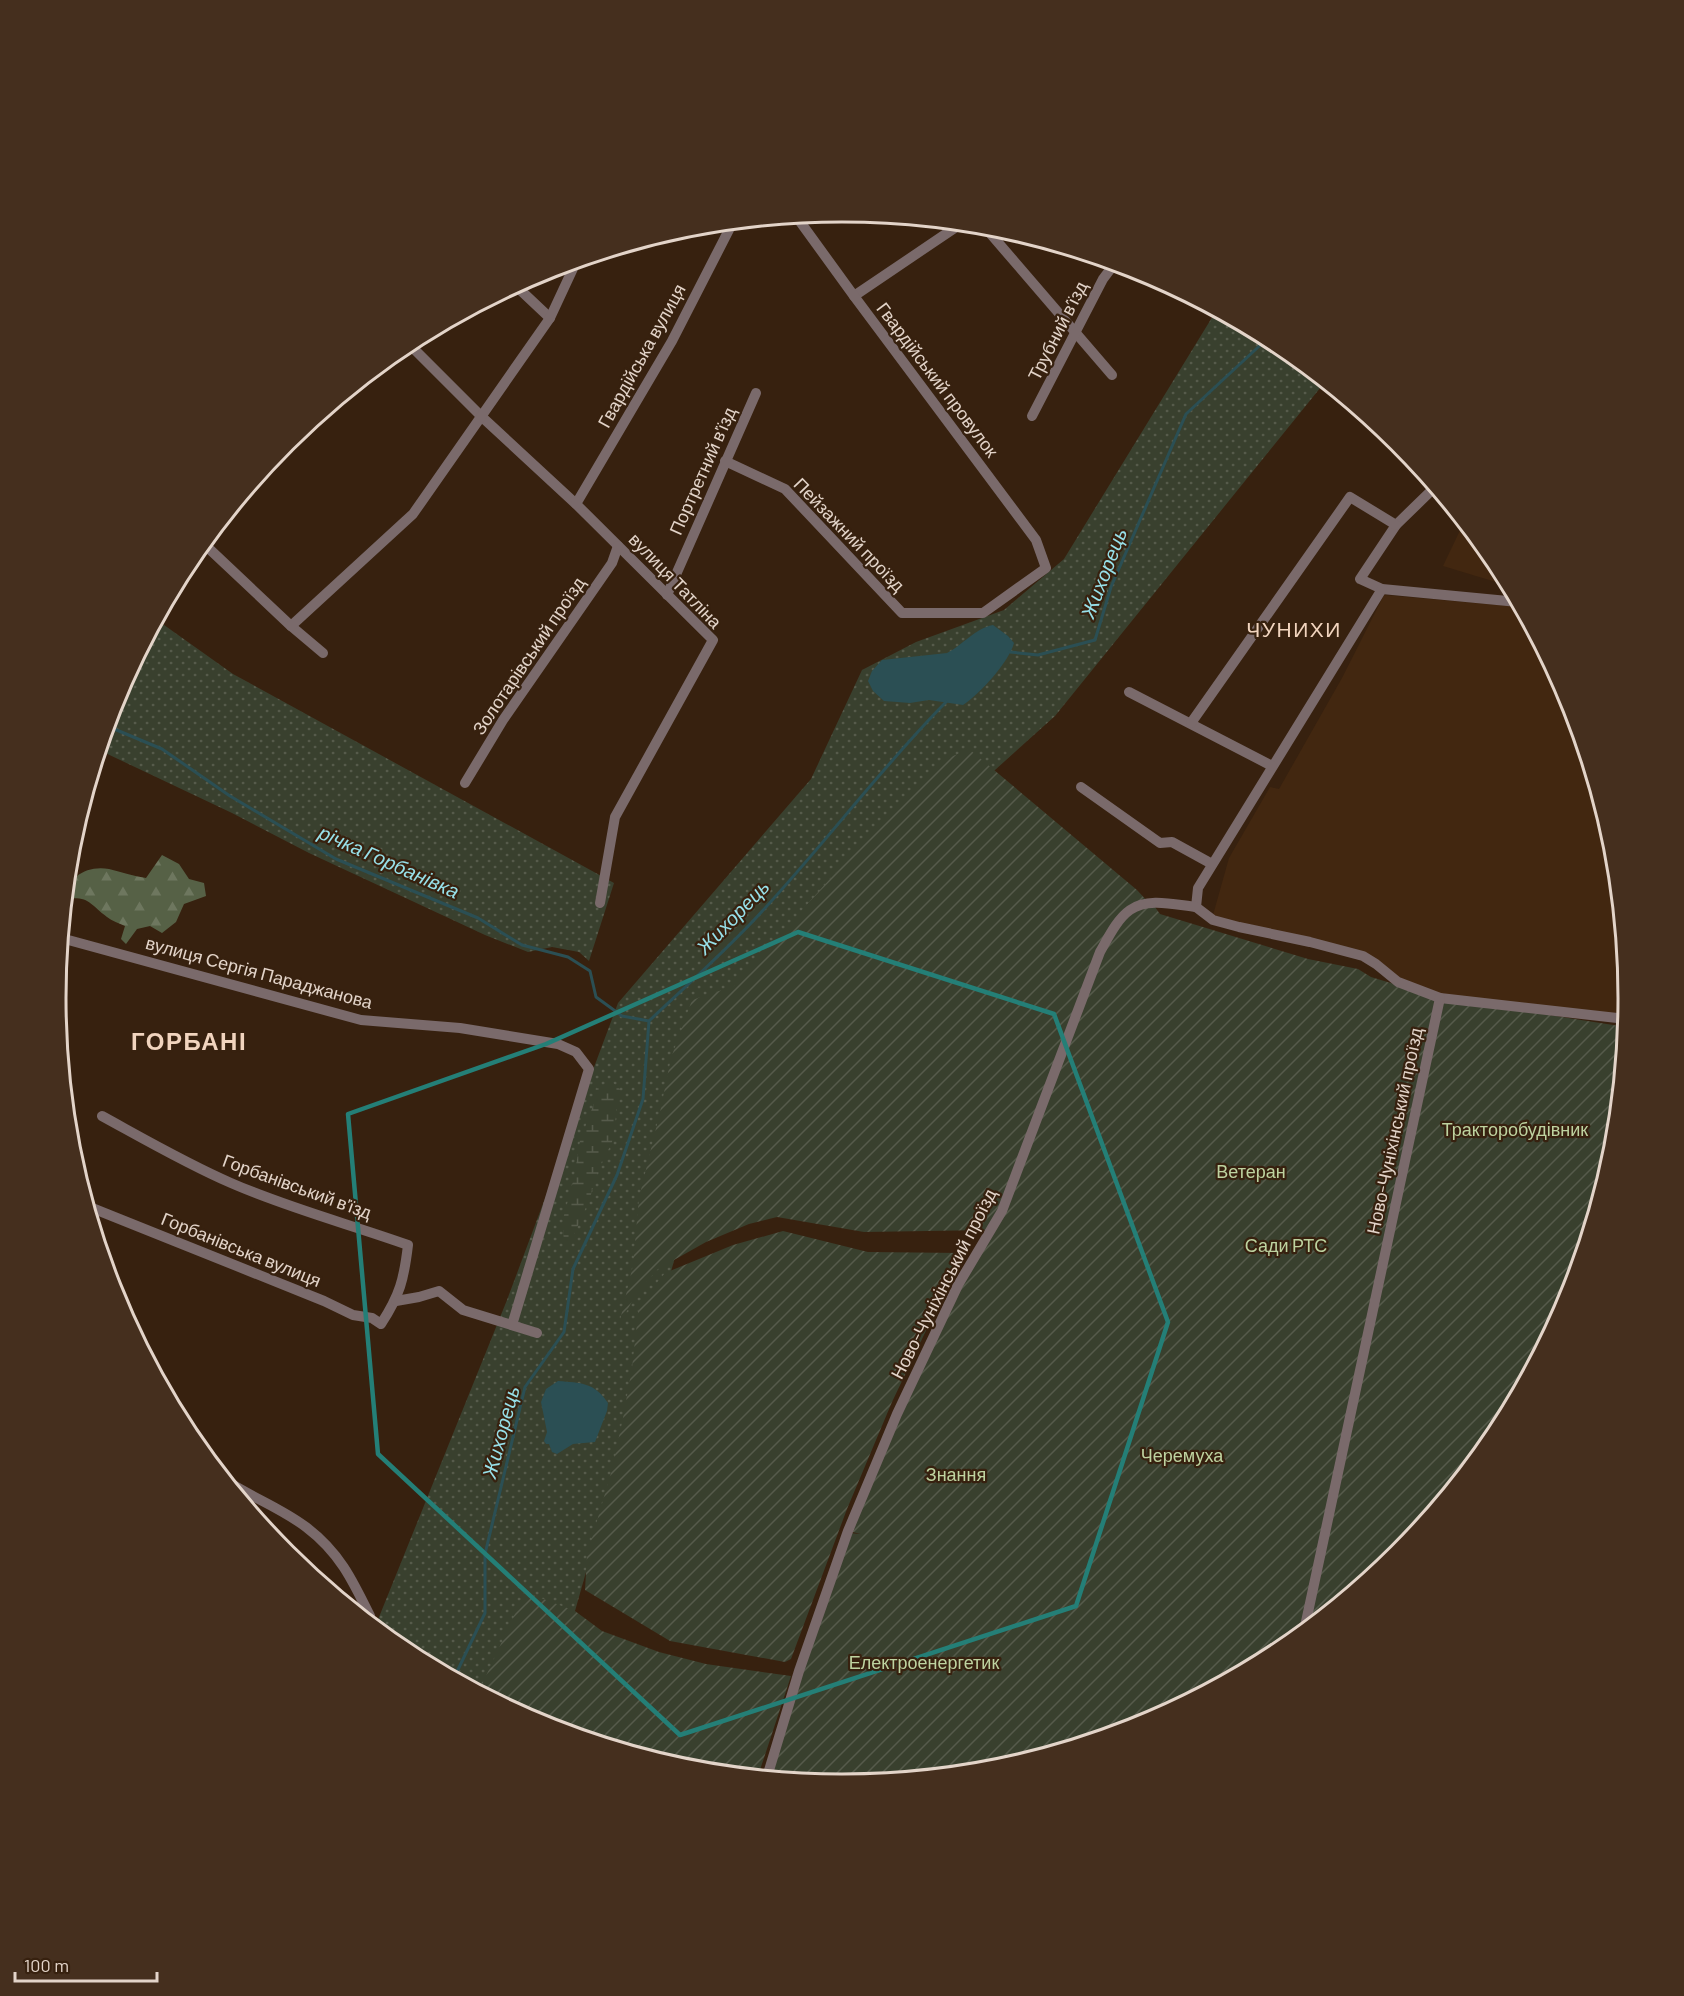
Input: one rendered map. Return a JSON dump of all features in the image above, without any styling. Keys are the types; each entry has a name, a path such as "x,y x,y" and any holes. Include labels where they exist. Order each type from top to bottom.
{"street":[{"name":"Гвардійський провулок","path":"802,224 1036,540 1046,568"},
{"path":"854,296 951,230"},
{"name":"Гвардійська вулиця","path":"576,504 672,341 728,231"},
{"path":"994,237 1112,375"},
{"name":"Трубний в’їзд","path":"1032,416 1110,270"},
{"path":"291,626 413,514 550,318 572,271"},
{"path":"522,292 550,318"},
{"name":"вулиця Татліна","path":"415,350 482,417 576,504 713,640 615,817 600,903"},
{"name":"Портретний в'їзд","path":"667,595 756,393"},
{"name":"Пейзажний проїзд","path":"725,461 784,489 902,613 983,613 1046,568"},
{"path":"1430,492 1396,525 1360,579 1382,589 1508,601"},
{"path":"1191,723 1350,496 1396,525"},
{"name":"Золотарівський проїзд","path":"465,783 503,720 612,563 618,546"},
{"path":"210,549 323,653"},
{"path":"1382,589 1198,888 1196,908 1213,920 1363,956 1398,982 1440,998 1617,1018"},
{"path":"1130,692 1272,766"},
{"path":"1081,787 1160,843 1172,842 1212,864"},
{"name":"Ново-Чуніхінський проїзд","path":"768,1770 799,1671 848,1531 897,1414 958,1285 1002,1211 1100,952 1115,927 1131,909 1152,903 1196,908"},
{"name":"вулиця Сергія Параджанова","path":"69,940 361,1020 460,1028 558,1044 576,1052 589,1069 512,1325"},
{"name":"Ново-Чуніхінський проїзд","path":"1307,1619 1440,998"},
{"name":"Горбанівський в'їзд","path":"102,1116 180,1159 232,1183 283,1203 408,1245 405,1273 396,1301 381,1324"},
{"name":"Горбанівська вулиця","path":"95,1209 324,1301 353,1315 372,1318 381,1324"},
{"path":"396,1301 419,1297 439,1290 463,1310 537,1333"},
{"path":"243,1490 305,1526 330,1548 350,1574 368,1613"}],"highlighted area":[{"path":"798,932 1054,1014 1168,1322 1076,1606 680,1735 378,1454 348,1114 546,1044"}],"shaded area":[{"path":"1460,529 1497,582 1443,566"},
{"path":"1384,595 1512,606 1559,701 1592,797 1611,897 1616,947 1617,1016 1439,995 1400,980 1381,963 1213,915 1229,858 1270,787 1279,789 1342,678"}],"green space":[{"path":"1213,317 1273,353 1321,387 1055,716 765,977 715,1116 575,1611 528,1707 499,1694 454,1670 378,1620 507,1300 618,1003 811,779 862,670 916,642 1004,610 1064,559"},
{"path":"163,624 233,674 614,883 589,961 579,952 552,947 528,952 485,935 309,853 232,813 106,753 125,701"},
{"name":"Сади РТС","path":"969,749 1137,890 1149,903 1152,903 1160,914 1308,959 1358,969 1371,977 1440,998 1617,1026 1611,1099 1603,1149 1592,1199 1559,1295 1514,1386 1458,1470 1425,1510 1391,1547 1314,1614 1230,1670 1185,1694 1139,1715 1043,1748 943,1767 893,1772 842,1774 771,1770 848,1533 861,1534 848,1531 948,1309 990,1230 864,1232 777,1217 749,1224 706,1242 658,1269 635,1295 618,1329 633,1265 639,1198 671,1058 692,1000 734,986 836,872 944,760"},
{"path":"162,855 179,864 189,879 204,883 206,896 184,904 176,922 162,933 150,926 137,929 126,944 121,939 125,926 109,918 85,900 73,898 76,877 93,869 109,869 146,878"},
{"path":"613,1083 620,1089 612,1142 596,1176 590,1198 573,1237 564,1249 563,1219 574,1178 580,1141 593,1106 597,1086"},
{"path":"783,1231 868,1252 963,1253 892,1402 847,1509 791,1659 785,1662 670,1641 585,1590 587,1555 611,1473 623,1418 632,1368 639,1304 665,1273 733,1245"},
{"path":"525,1592 575,1611 602,1631 659,1652 706,1664 791,1676 760,1769 691,1759 641,1748 545,1715 482,1685"}],"water":[{"path":"993,625 1014,643 1011,651 993,677 963,705 929,700 910,703 884,701 873,691 868,681 872,671 882,660 947,653 975,633"},
{"path":"558,1381 580,1383 592,1387 608,1403 595,1442 573,1444 557,1454 552,1452 549,1444 544,1441 547,1432 541,1402 546,1389"}],"waterway":[{"name":"Жихорець","path":"1010,652 1038,655 1095,640 1111,587 1186,414 1260,345"},
{"name":"Жихорець","path":"457,1672 485,1613 485,1554 525,1387 564,1332 573,1269 617,1175 643,1099 649,1021 754,920 946,702"},
{"name":"річка Горбанівка","path":"114,729 162,749 230,796 336,859 478,918 522,945 568,957 590,971 596,997 622,1016 649,1021"}],"district":[{"name":"ЧУНИХИ","path":"1294,630"},
{"name":"ГОРБАНІ","path":"189,1042"}],"park label":[{"name":"Тракторобудівник","path":"1515,1130"},
{"name":"Ветеран","path":"1251,1172"},
{"name":"Черемуха","path":"1182,1456"},
{"name":"Знання","path":"956,1475"},
{"name":"Електроенергетик","path":"924,1663"}]}
